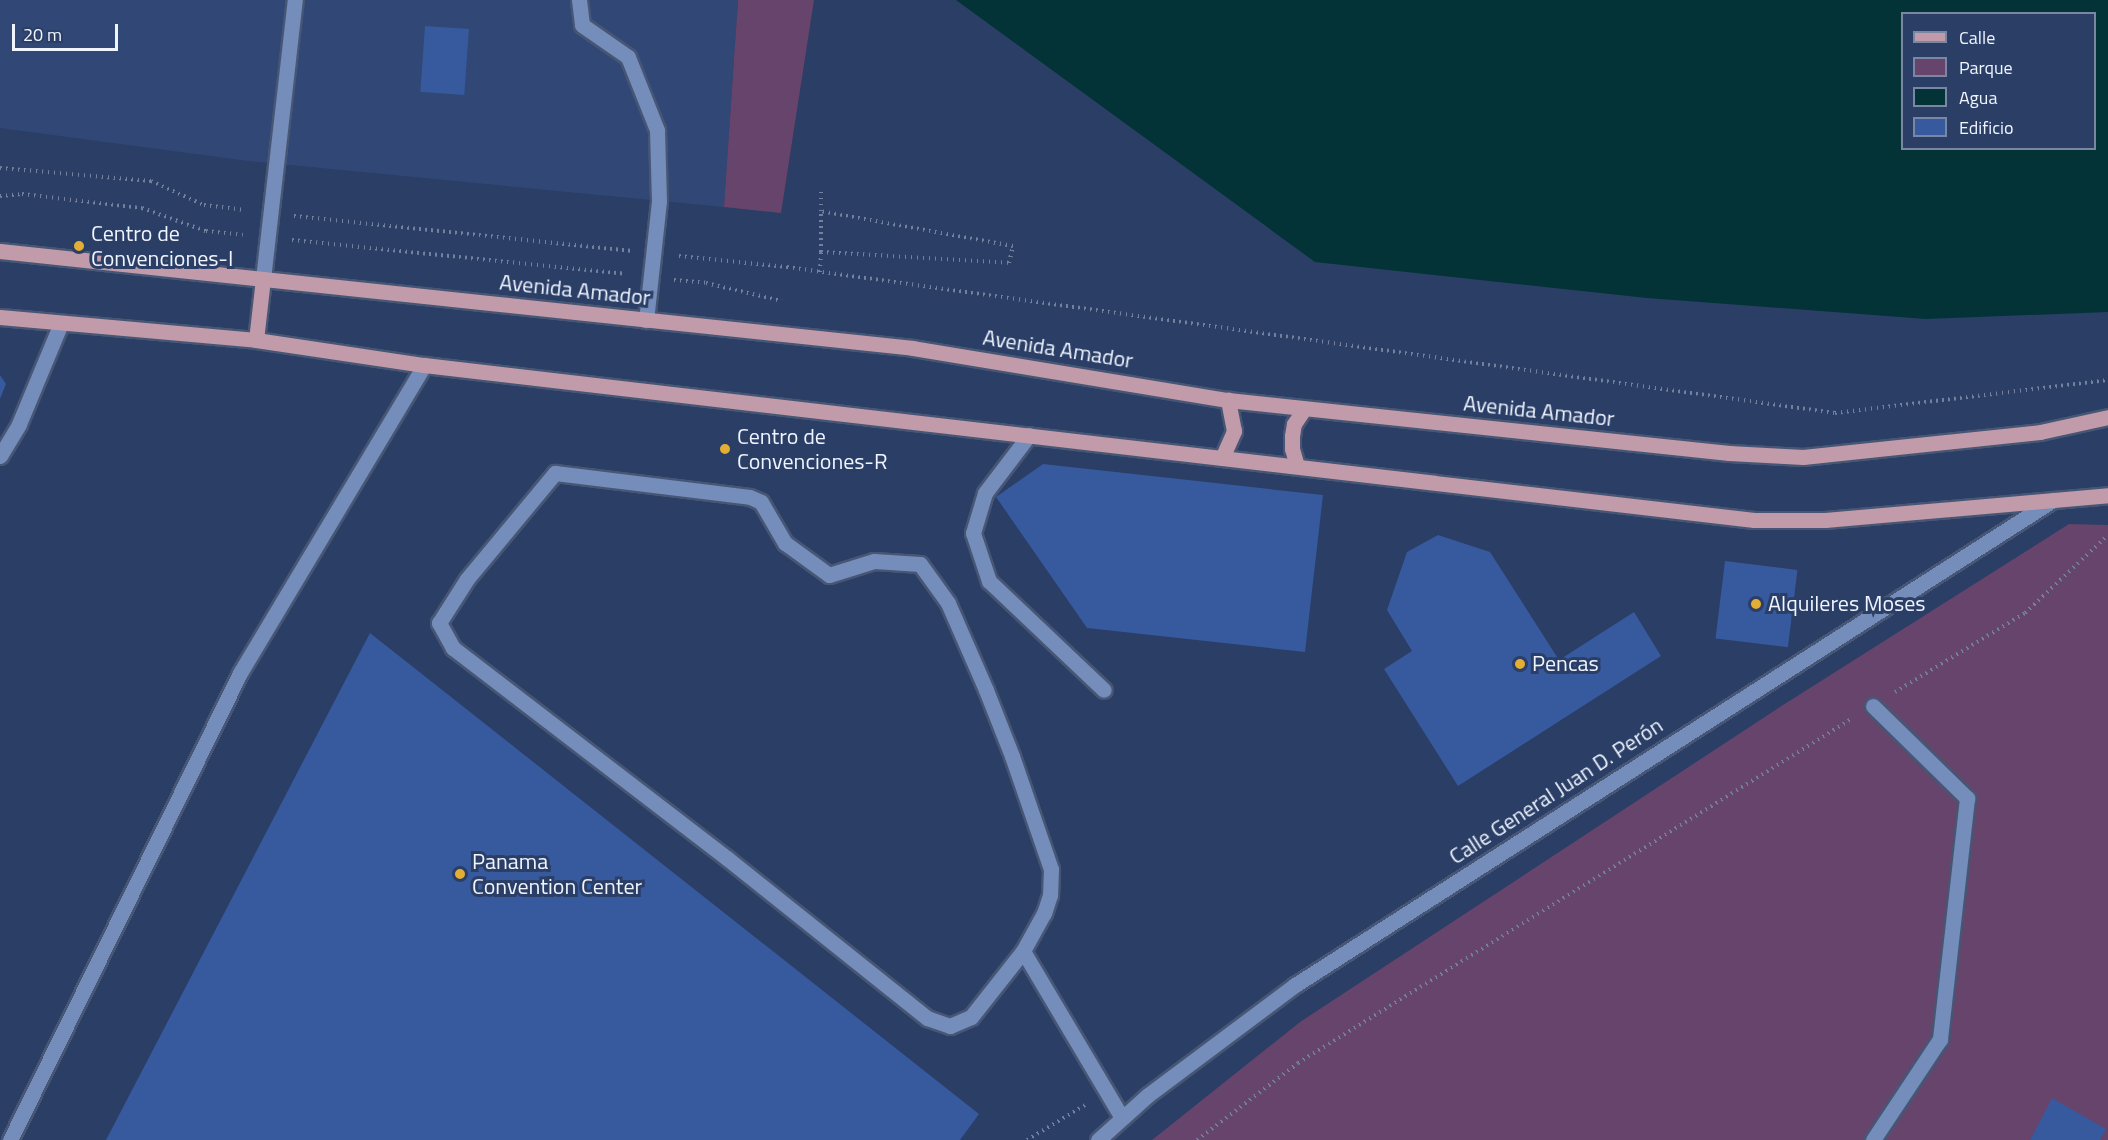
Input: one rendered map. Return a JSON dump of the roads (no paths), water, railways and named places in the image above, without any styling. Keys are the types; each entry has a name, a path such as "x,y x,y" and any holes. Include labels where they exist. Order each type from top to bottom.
{"main road":[{"name":"Avenida Amador","path":"0,251 913,348 1228,400 1729,453 1803,457 2040,432 2108,417"},
{"path":"256,340 263,279"},
{"path":"0,317 256,340 424,365 1754,520 1826,520 2108,495"},
{"path":"1222,458 1234,431 1228,400"},
{"path":"1297,466 1292,449 1292,436 1294,424 1304,409"}],"street":[{"path":"263,279 295,0"},
{"path":"579,0 582,24 628,57 657,130 659,201 646,320"},
{"path":"0,456 19,424 61,322"},
{"path":"10,1140 240,672 424,365"},
{"path":"1029,435 985,493 973,533 989,581 1104,690"},
{"path":"555,473 750,497 761,502 785,543 829,575 874,561 920,564 948,603 986,690 1012,756 1051,869 1050,895 1044,913 1023,951 971,1017 950,1026 927,1018 728,859 453,648 439,623 467,579 555,473"},
{"name":"Calle General Juan D. Perón","path":"1098,1140 1148,1095 1295,985 2053,500"},
{"path":"1873,706 1967,798 1940,1039 1873,1140"},
{"path":"1023,951 1122,1118"}],"water":[{"path":"956,0 2108,0 2108,312 1926,319 1647,298 1315,262"}],"place":[{"name":"Centro de Convenciones-I","path":"79,246"},
{"name":"Centro de Convenciones-R","path":"725,449"},
{"name":"Alquileres Moses","path":"1756,604"},
{"name":"Pencas","path":"1520,664"},
{"name":"Panama Convention Center","path":"460,874"}]}
